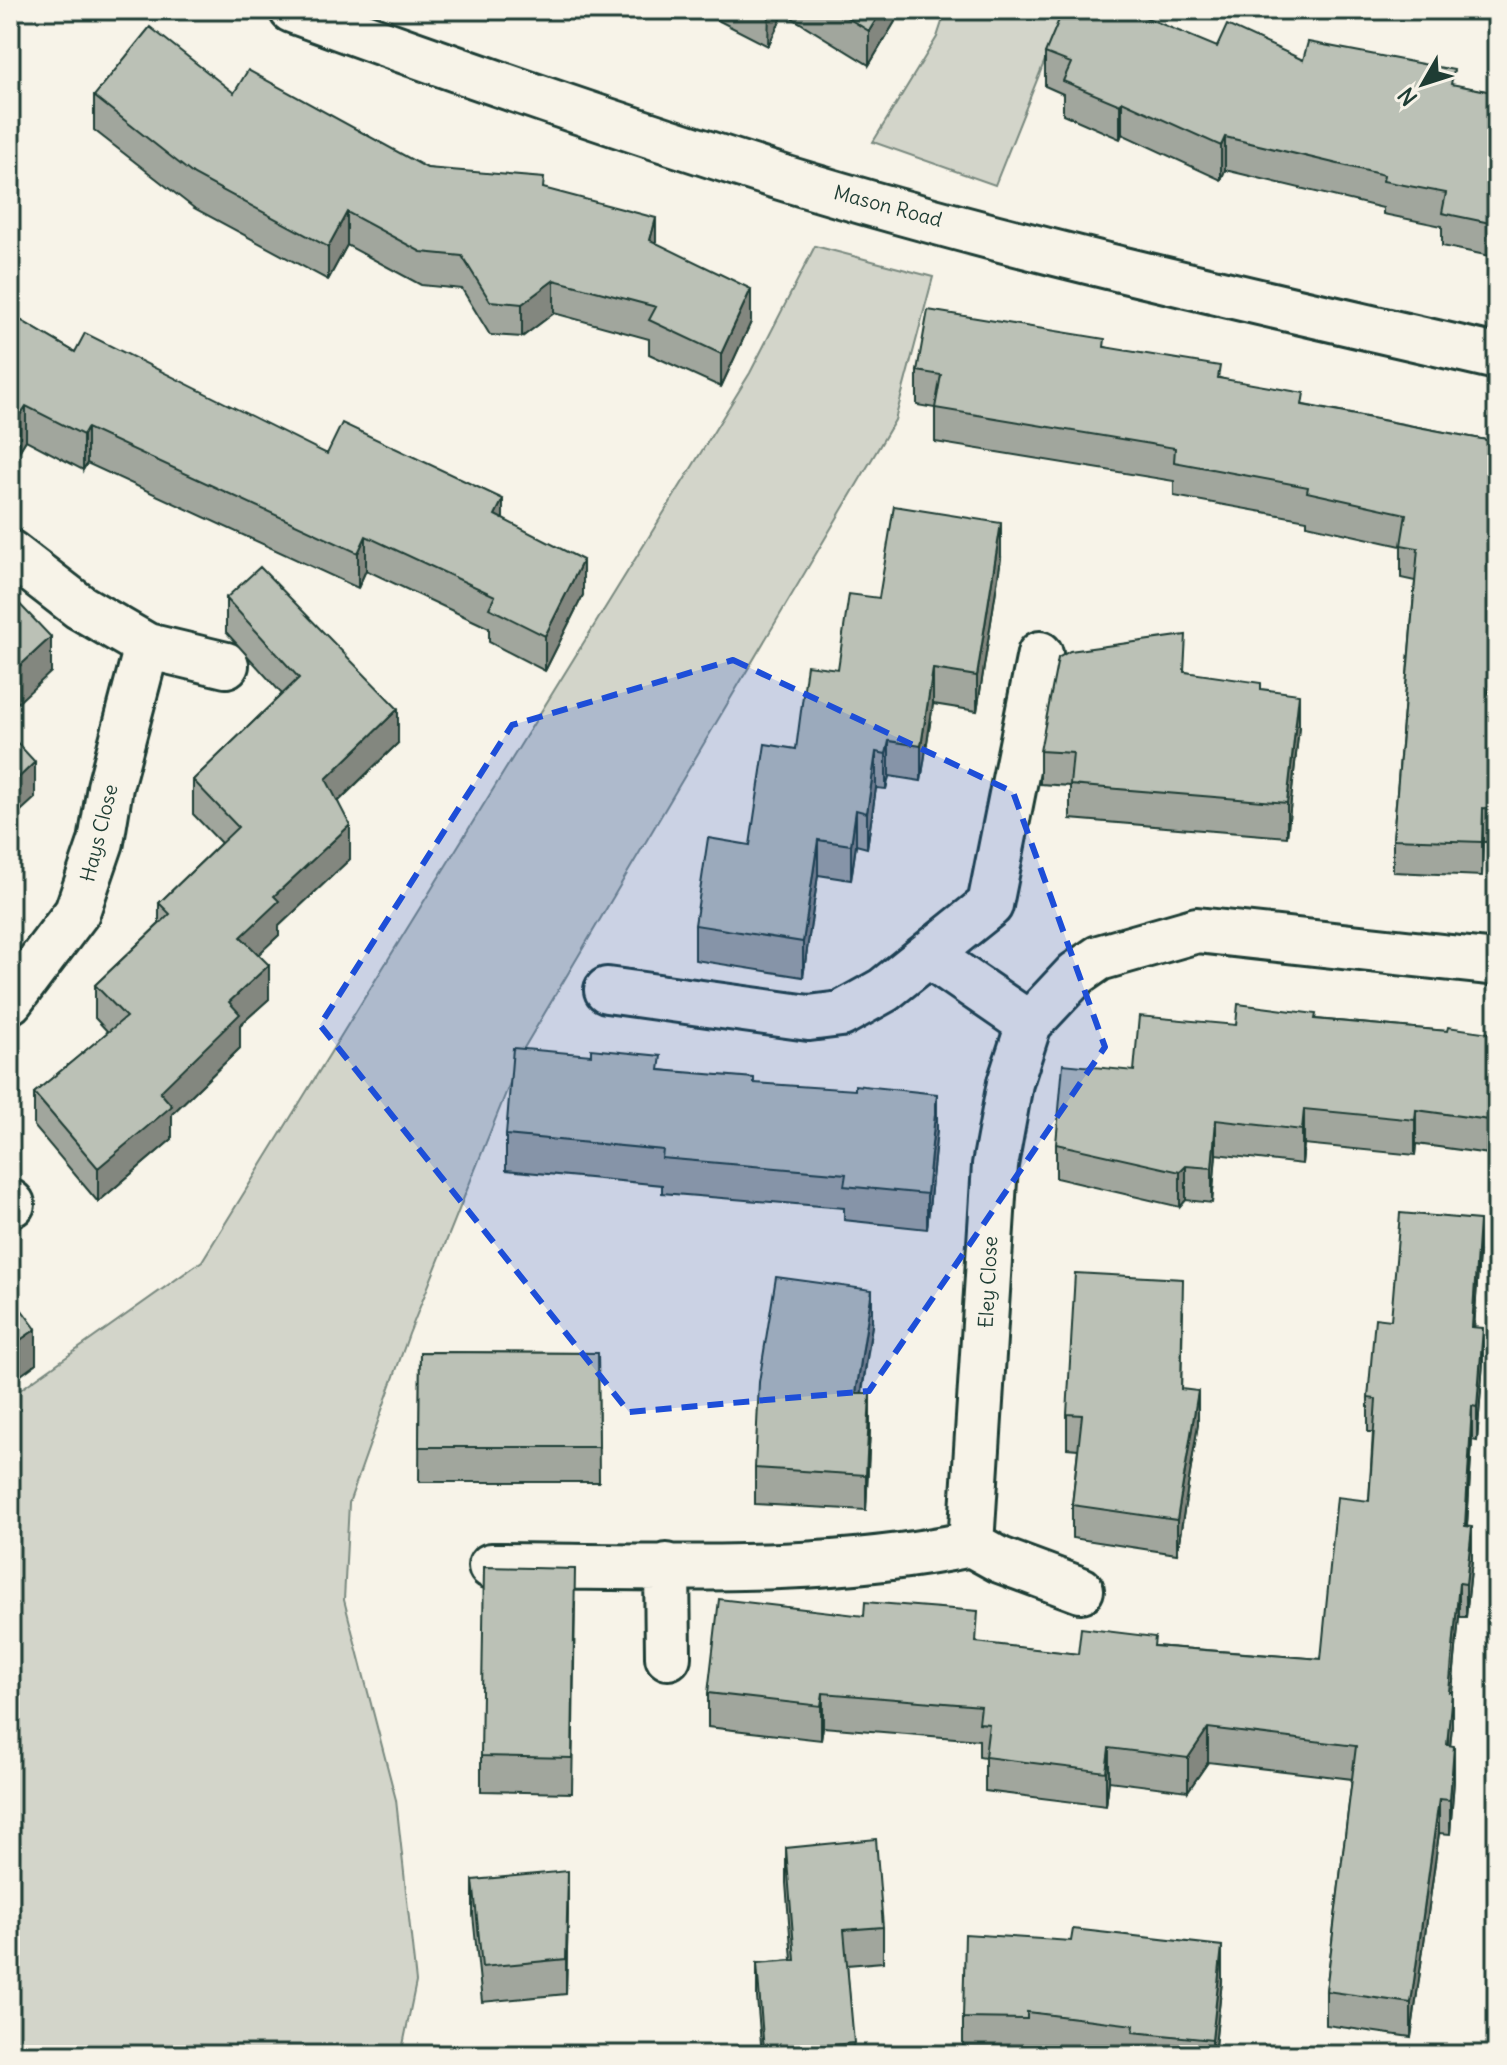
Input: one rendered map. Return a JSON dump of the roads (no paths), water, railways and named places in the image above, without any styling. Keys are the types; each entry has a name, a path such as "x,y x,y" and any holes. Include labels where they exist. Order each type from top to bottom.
{"street":[{"name":"Mason Road","path":"292,10 506,88 789,179 1113,266 1497,357"},
{"path":"10,553 80,607 147,646 226,665"},
{"name":"Hays Close","path":"10,1001 77,912 101,842 110,787 147,646"},
{"path":"607,990 809,1018 841,1014 884,990 930,956 990,905 1040,654"},
{"name":"Eley Close","path":"971,1544 995,1165 1010,1083 1029,1024 1076,974 1099,958 1197,930 1497,963"},
{"path":"930,956 1029,1024"},
{"path":"491,1566 829,1564 907,1557 971,1544 1000,1560 1081,1590"},
{"path":"667,1566 668,1657"}]}
